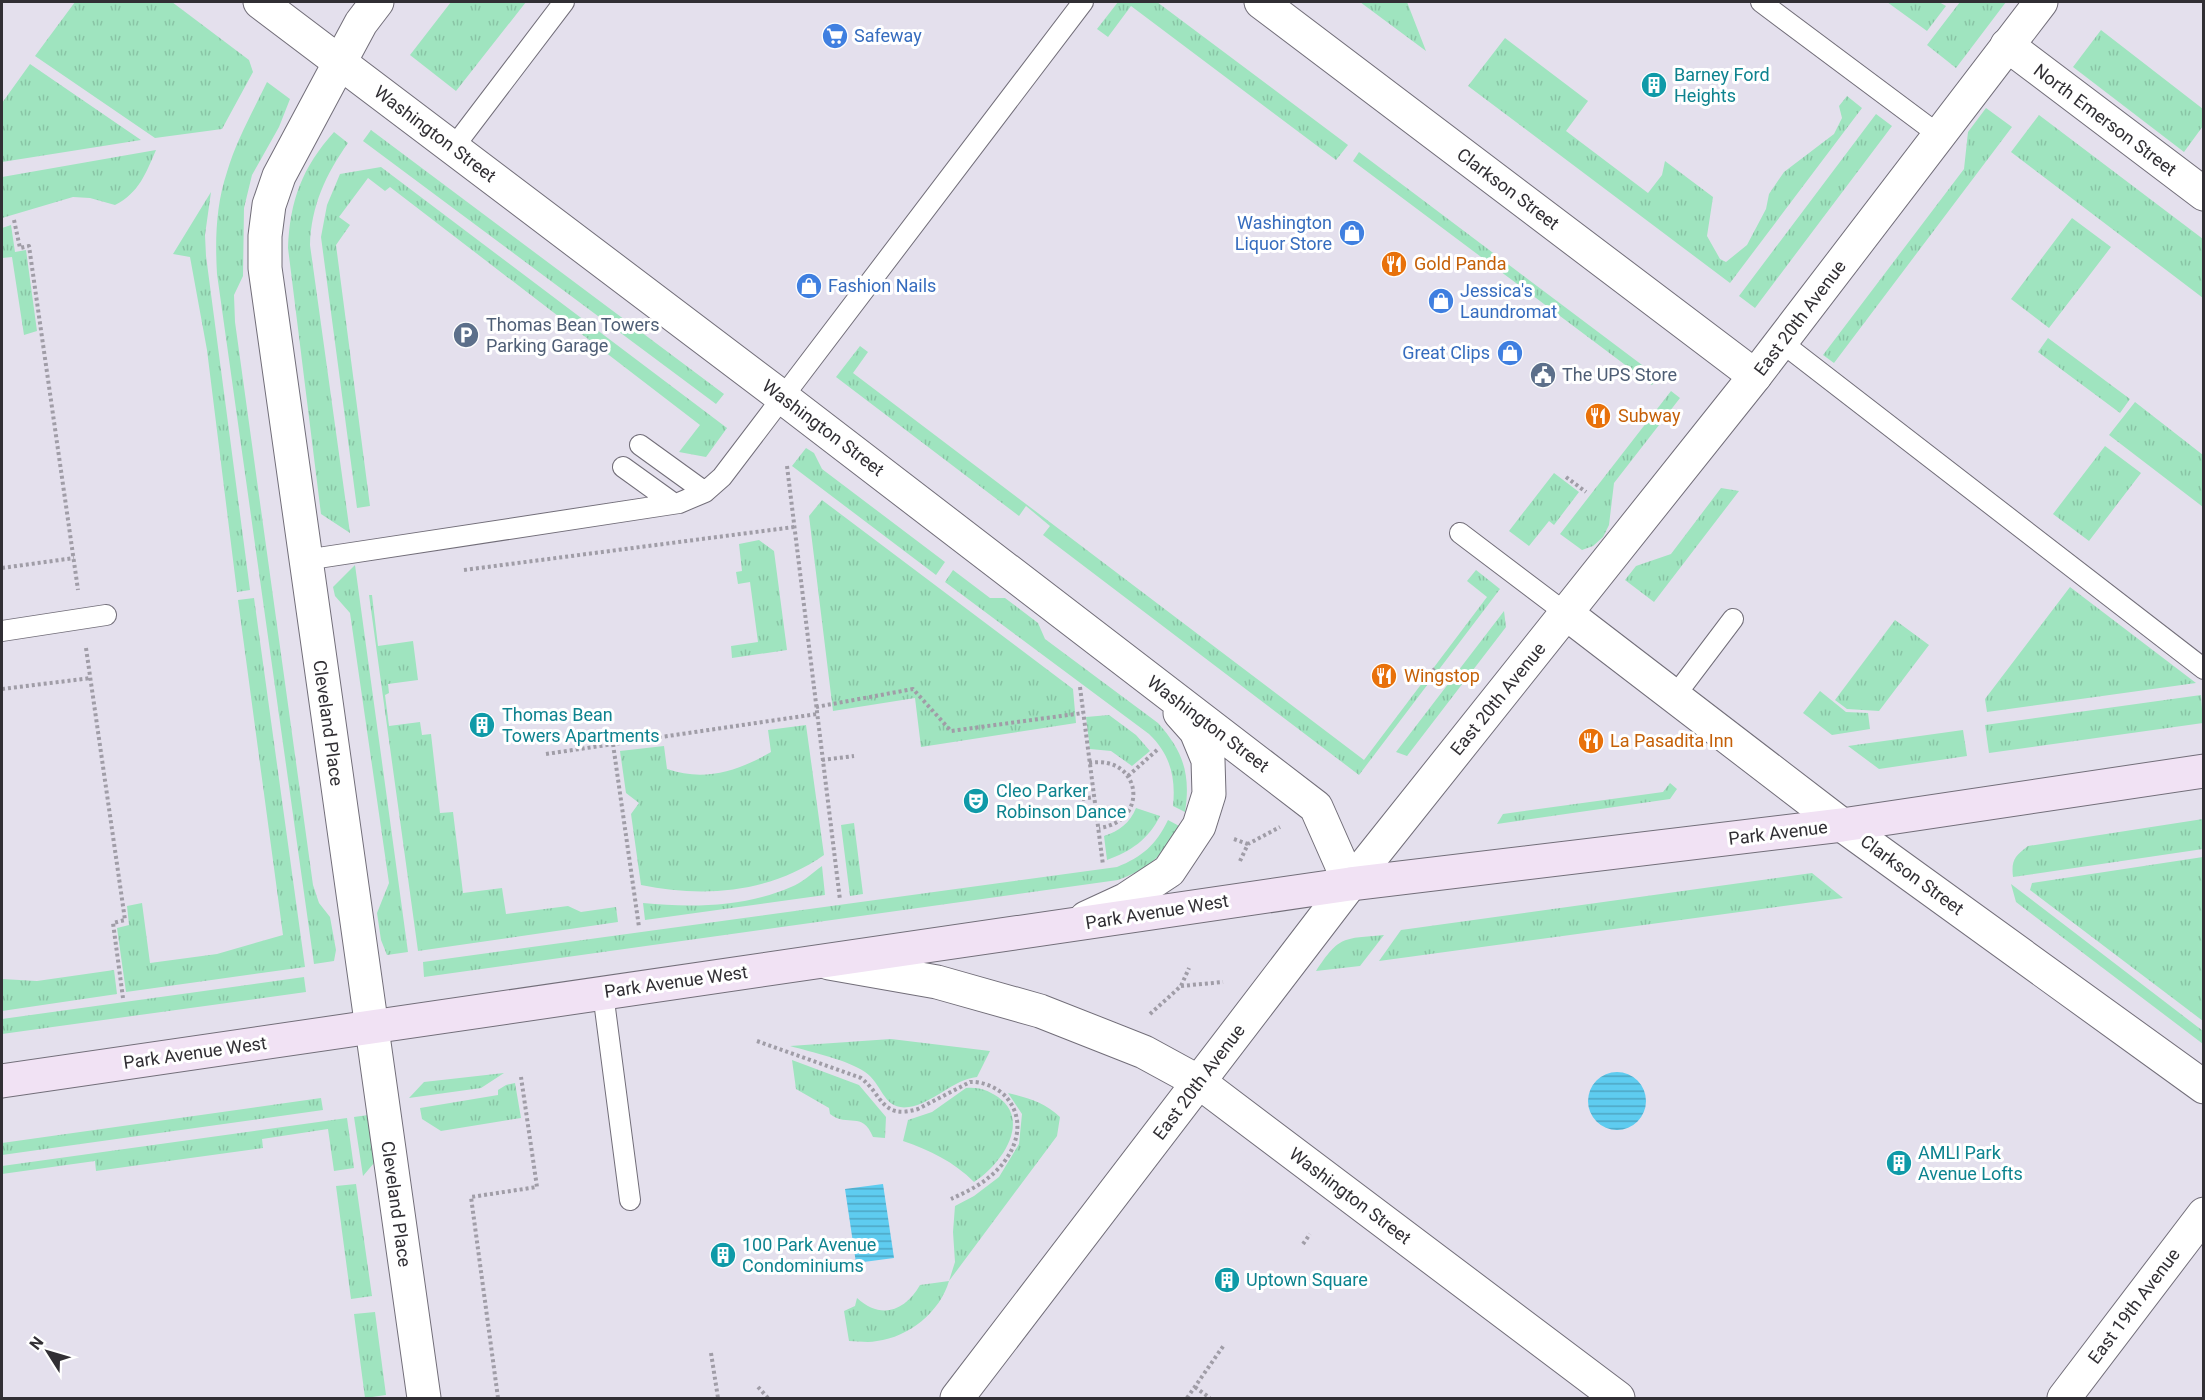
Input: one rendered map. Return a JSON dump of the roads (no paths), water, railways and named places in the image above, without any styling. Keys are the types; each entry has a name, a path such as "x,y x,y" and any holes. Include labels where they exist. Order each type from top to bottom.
{"main road":[{"name":"Park Avenue","path":"1350,884 1842,825 2204,771"},
{"name":"Park Avenue West","path":"2,1081 1350,884"}],"street":[{"name":"Washington Street","path":"260,2 782,397 1316,807 1350,884"},
{"name":"Cleveland Place","path":"377,2 361,23 279,176 269,205 265,236 265,268 424,1398"},
{"name":"Clarkson Street","path":"1261,2 1755,376"},
{"name":"East 20th Avenue","path":"957,1398 1350,884 1755,376 2041,2"},
{"name":"North Emerson Street","path":"2007,45 2204,194"},
{"name":"Clarkson Street","path":"1567,614 1842,825 2204,1087"},
{"path":"1070,925 1125,900 1169,871 1199,826 1209,794 1208,760 1196,731 1158,686"},
{"name":"Washington Street","path":"822,961 937,982 1040,1011 1144,1052 1199,1082 1618,1398"},
{"name":"East 19th Avenue","path":"2064,1398 2204,1214"}],"lane":[{"path":"305,560 673,503 694,498 705,492 722,477 1083,2"},
{"path":"1761,2 1939,135"},
{"path":"453,148 558,6"},
{"path":"1781,342 2204,669"},
{"path":"640,445 705,492"},
{"path":"623,467 673,503"},
{"path":"1460,533 1567,614"},
{"path":"2,631 106,615"},
{"path":"1674,697 1733,619"},
{"path":"603,993 630,1200"}],"water":[{"path":"1617,1072 1633,1077 1641,1085 1646,1101 1641,1117 1633,1125 1617,1130 1601,1125 1593,1117 1588,1101 1593,1085 1601,1077"},
{"path":"883,1184 894,1258 856,1263 845,1189"}],"place":[{"name":"Safeway","path":"835,36"},
{"name":"Barney Ford Heights","path":"1654,85"},
{"name":"Washington Liquor Store","path":"1352,233"},
{"name":"Gold Panda","path":"1394,264"},
{"name":"Fashion Nails","path":"809,286"},
{"name":"Jessica's Laundromat","path":"1441,301"},
{"name":"Thomas Bean Towers Parking Garage","path":"466,335"},
{"name":"Great Clips","path":"1510,353"},
{"name":"The UPS Store","path":"1543,375"},
{"name":"Subway","path":"1598,416"},
{"name":"Wingstop","path":"1384,676"},
{"name":"Thomas Bean Towers Apartments","path":"482,725"},
{"name":"La Pasadita Inn","path":"1591,741"},
{"name":"Cleo Parker Robinson Dance","path":"976,801"},
{"name":"AMLI Park Avenue Lofts","path":"1899,1163"},
{"name":"100 Park Avenue Condominiums","path":"723,1255"},
{"name":"Uptown Square","path":"1227,1280"}]}
